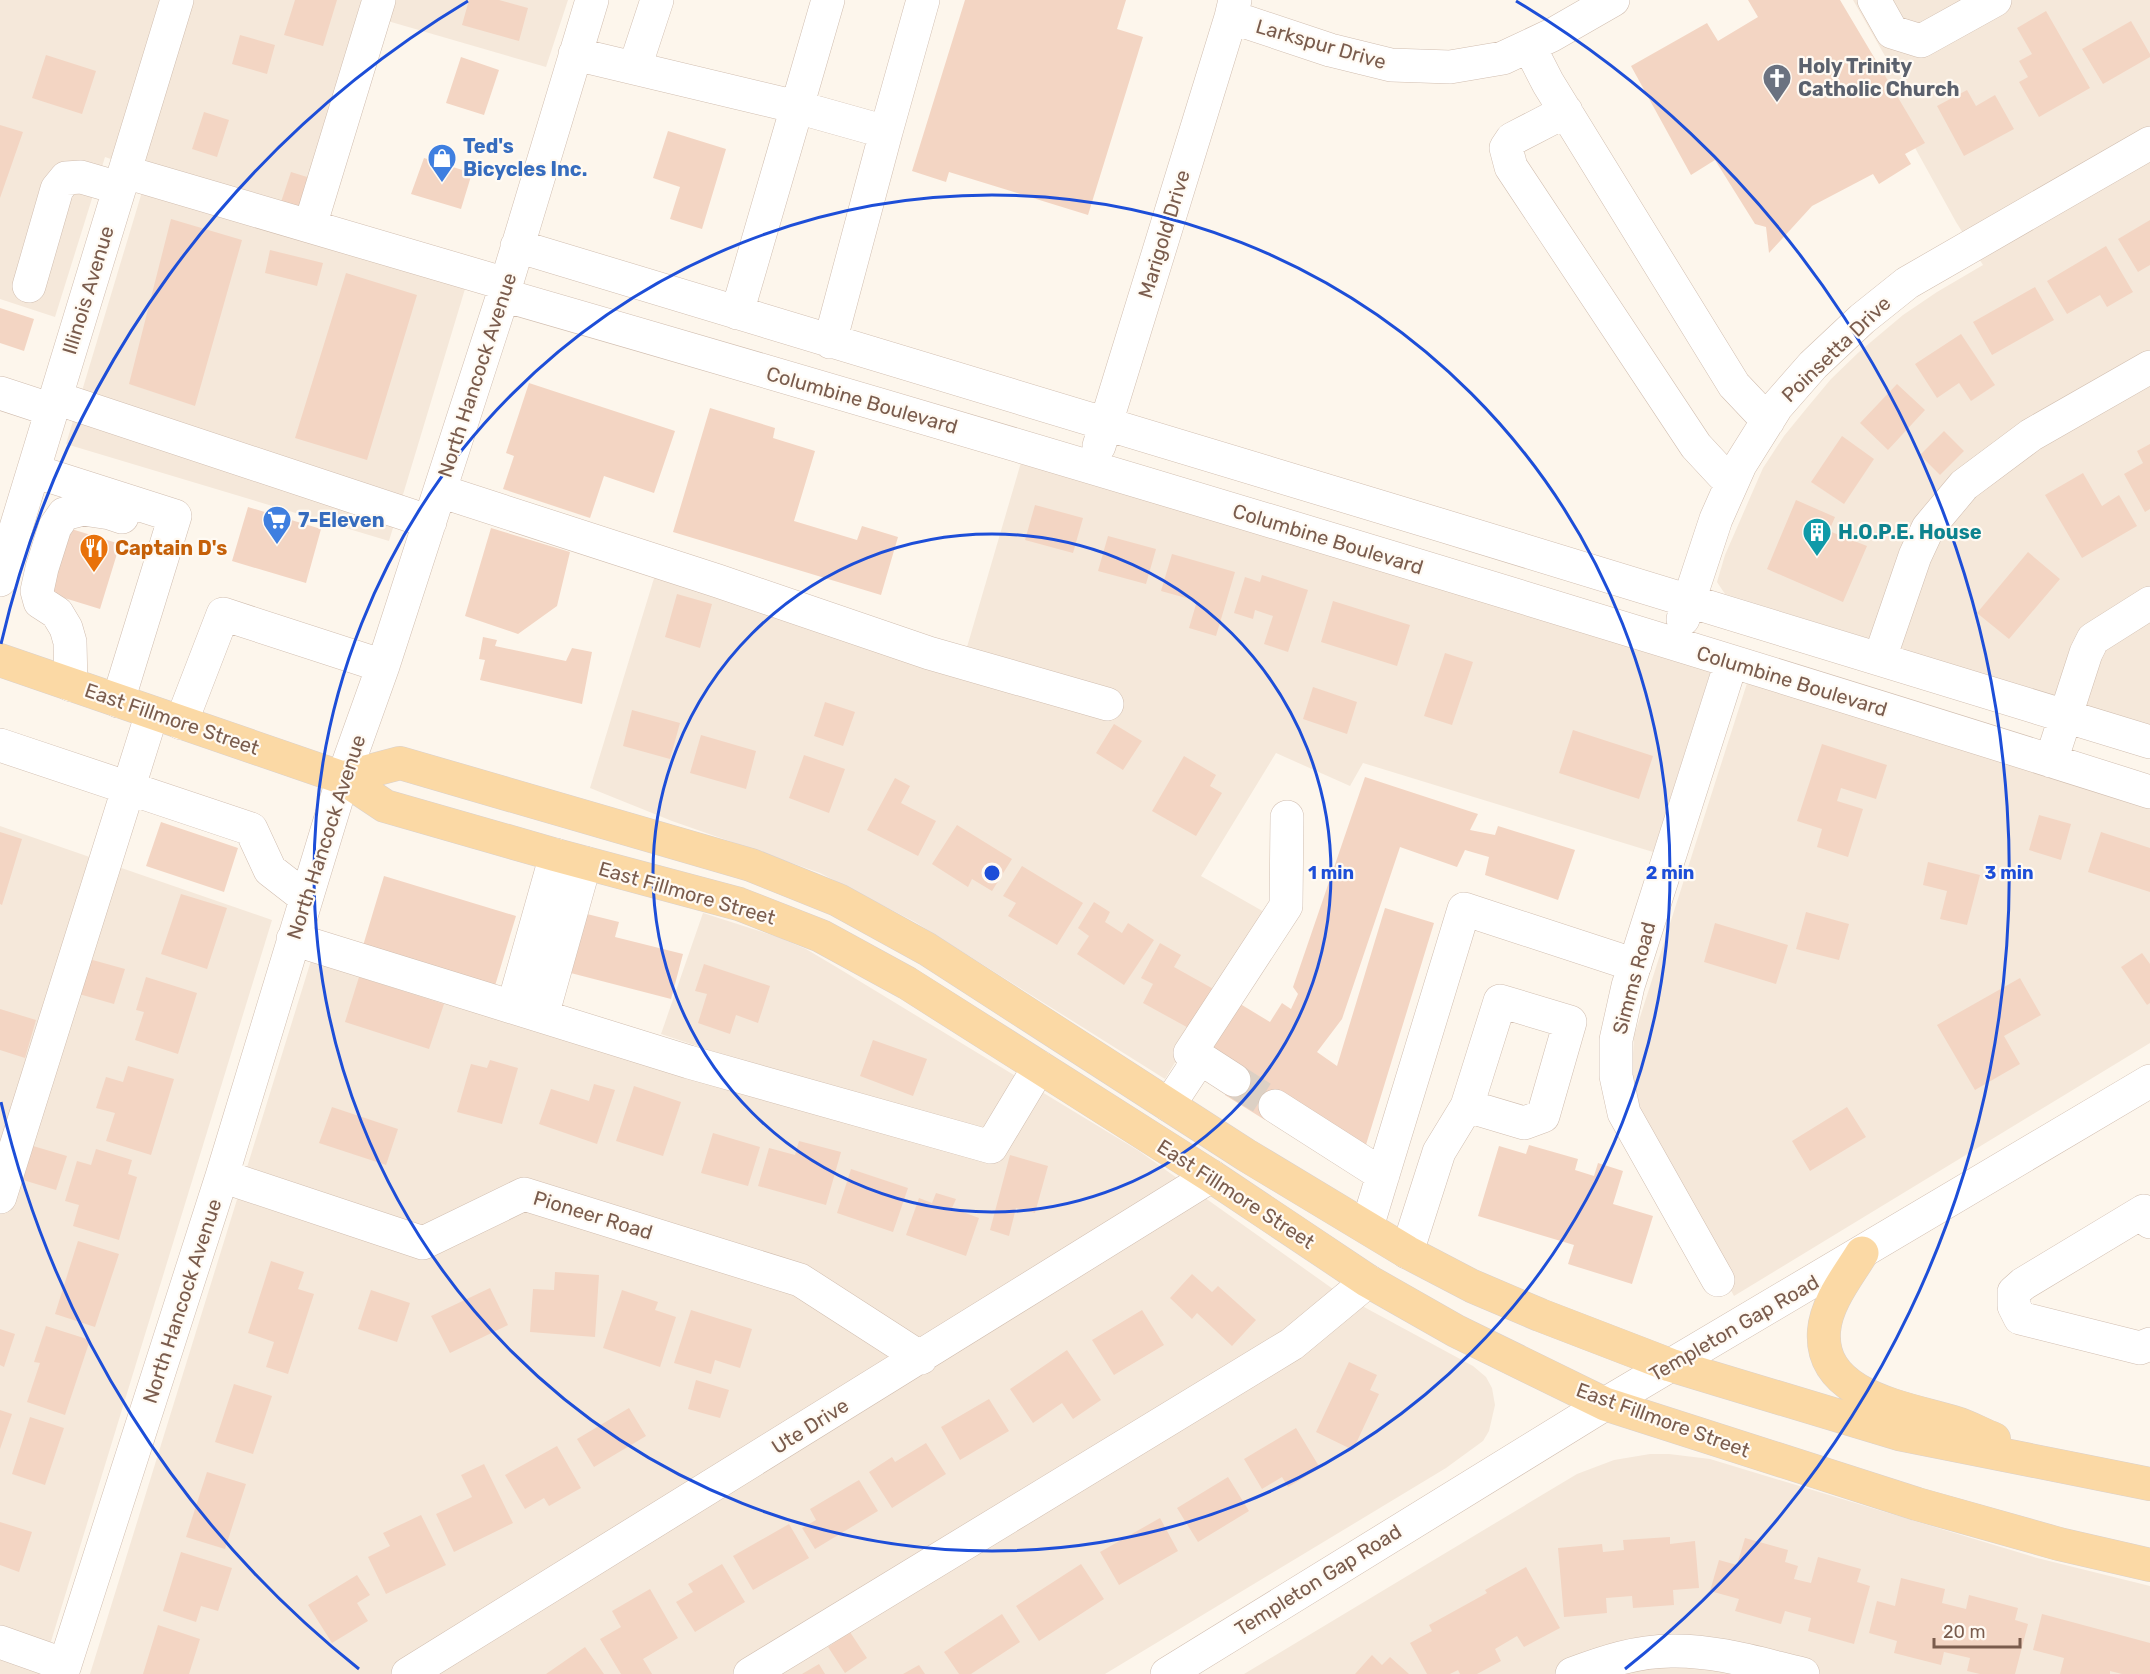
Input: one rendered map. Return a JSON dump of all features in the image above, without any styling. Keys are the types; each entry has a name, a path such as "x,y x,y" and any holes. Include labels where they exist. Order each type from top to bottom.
{"main road":[{"name":"East Fillmore Street","path":"0,660 343,778 385,806 739,904 821,936 907,983 1211,1176 1368,1281 1456,1331 1605,1404 1917,1504 2059,1544 2150,1565"},
{"name":"East Fillmore Street","path":"343,778 400,763 751,866 838,900 927,949 1169,1105 1407,1252 1472,1286 1670,1365 1899,1434 2150,1484"},
{"path":"1862,1253 1835,1299 1824,1332 1831,1364 1843,1381 1873,1398 1959,1424 2048,1464"}],"street":[{"name":"Illinois Avenue","path":"0,580 177,0"},
{"path":"310,226 379,0"},
{"name":"North Hancock Avenue","path":"63,1669 222,1176 343,778 383,666 504,289 592,0"},
{"path":"635,67 657,0"},
{"path":"737,313 828,0"},
{"path":"830,342 923,0"},
{"name":"Larkspur Drive","path":"1233,9 1330,50 1391,65 1450,67 1503,58 1613,0"},
{"path":"1874,0 1892,32 1921,41 1995,0"},
{"name":"Marigold Drive","path":"1093,468 1104,425 1233,9"},
{"path":"1528,46 1734,385 1768,421"},
{"path":"575,54 797,107 886,132"},
{"path":"1566,111 1512,139 1506,148 1511,167 1696,446 1722,474 1733,482"},
{"name":"Poinsetta Drive","path":"1676,644 1716,519 1740,465 1777,406 1813,365 1862,319 1907,283 2150,143"},
{"name":"Columbine Boulevard","path":"29,286 57,189 66,178 122,180 310,226 504,289 1676,644 2150,792"},
{"path":"517,246 1104,425 1689,599 2150,742"},
{"path":"1880,658 1915,556 1928,528 1964,485 2031,435 2150,367"},
{"path":"0,393 54,404 430,522"},
{"path":"34,471 175,516 118,701"},
{"path":"440,490 929,653 1107,704"},
{"path":"71,685 70,642 66,628 57,613 40,602 37,591 55,527 64,514 83,509 110,513 169,534"},
{"path":"2051,761 2092,639 2150,603"},
{"path":"0,1197 129,789 223,614 383,666"},
{"name":"Simms Road","path":"1718,1280 1624,1113 1616,1076 1616,1040 1635,965 1731,663"},
{"path":"0,745 251,829 270,870 306,898"},
{"path":"1234,1080 1190,1053 1286,906 1287,818"},
{"path":"527,1012 571,859"},
{"path":"1367,1227 1464,909 1635,965"},
{"path":"293,939 689,1062 991,1147 1039,1067"},
{"path":"1169,1105 1200,1058"},
{"name":"Templeton Gap Road","path":"1167,1674 1605,1404 2150,1081"},
{"path":"1275,1106 1383,1175"},
{"path":"1407,1252 1439,1152 1467,1106"},
{"name":"Pioneer Road","path":"222,1176 423,1243 524,1194 800,1280 921,1358"},
{"name":"Ute Drive","path":"408,1674 921,1358 1211,1176"},
{"path":"2148,1214 2023,1284 2014,1292 2014,1306 2020,1318 2140,1348 2150,1344"},
{"path":"750,1674 1292,1344 1368,1281"},
{"path":"0,1642 63,1669"},
{"path":"1572,1674 1636,1654 1671,1651 1711,1653 1750,1668 1803,1674"}],"shaded area":[{"path":"0,0 568,0 546,67 367,15 308,220 471,269 389,541 66,444 148,172 105,157 55,317 0,299"},
{"path":"1853,0 2150,0 2150,726 1725,594 1717,582 1725,555 1763,468 1784,436 1831,379 1903,315 1983,265 1956,222 1877,79 1893,70"},
{"path":"1022,459 1712,667 1653,852 1363,763 1350,786 1276,753 1201,876 1266,913 1165,1079 915,922 820,873 672,821 590,788 655,575 960,671"},
{"path":"1749,677 2150,801 2150,1043 1734,1296 1637,1112 1632,1072 1634,1036"},
{"path":"0,826 272,920 41,1674 0,1674"},
{"path":"703,913 778,937 806,949 1139,1151 1340,1294 1473,1366 1486,1377 1492,1388 1495,1405 1489,1431 1483,1441 1446,1468 1105,1674 90,1674 314,951 786,1076 661,1034"},
{"path":"1650,1454 1710,1459 2037,1558 2150,1586 2150,1674 1244,1674 1577,1474 1614,1460"}],"building":[{"path":"295,0 337,0 323,46 284,35"},
{"path":"469,0 499,0 528,8 519,41 462,25"},
{"path":"965,0 1126,0 1117,29 1143,37 1088,215 949,172 946,182 912,171"},
{"name":"Holy Trinity Catholic Church","path":"1748,0 1840,0 1925,143 1905,154 1911,164 1879,184 1873,174 1812,206 1769,253 1766,227 1755,224 1715,160 1691,175 1631,66 1707,23 1718,41 1758,17"},
{"path":"2046,11 2090,88 2039,117 2019,82 2028,77 2019,61 2032,54 2017,28"},
{"path":"2131,21 2150,57 2103,84 2082,49"},
{"path":"240,35 275,45 267,74 232,64"},
{"path":"46,55 96,71 82,114 32,98"},
{"path":"461,57 499,70 484,115 446,103"},
{"path":"1967,90 1976,106 1995,95 2014,129 1964,156 1937,106"},
{"path":"204,112 229,120 217,157 192,149"},
{"path":"0,125 23,132 0,198"},
{"path":"668,131 726,149 702,229 670,219 680,187 653,178"},
{"name":"Ted's Bicycles Inc.","path":"424,158 472,173 461,209 411,194"},
{"path":"291,172 320,181 309,212 281,202"},
{"path":"171,219 242,240 195,406 129,384"},
{"path":"2150,220 2150,265 2138,272 2118,239"},
{"path":"2106,246 2133,292 2107,307 2100,295 2067,314 2047,281"},
{"path":"270,250 323,263 317,286 265,273"},
{"path":"346,273 417,295 367,460 295,438"},
{"path":"2035,287 2054,320 1992,355 1973,322"},
{"path":"0,308 34,319 24,351 0,343"},
{"path":"1961,334 1995,385 1971,401 1959,383 1937,398 1915,364"},
{"path":"529,383 675,431 654,493 604,476 590,518 503,489 514,456 506,453"},
{"path":"1897,384 1925,410 1888,450 1860,423"},
{"path":"710,408 775,428 773,438 815,451 794,521 857,540 862,526 898,537 881,595 673,532"},
{"path":"1944,431 1964,451 1940,475 1920,455"},
{"path":"1842,436 1874,459 1844,504 1811,482"},
{"path":"2150,444 2150,509 2145,512 2124,474 2143,463 2137,451"},
{"path":"2083,473 2102,506 2119,495 2137,526 2082,558 2045,495"},
{"name":"H.O.P.E. House","path":"1796,500 1835,517 1829,531 1867,546 1843,602 1767,569"},
{"path":"1035,505 1083,518 1073,553 1025,540"},
{"name":"7-Eleven","path":"248,507 321,529 306,583 232,561"},
{"path":"65,527 120,544 100,609 45,592"},
{"path":"491,528 570,552 557,606 518,634 465,616"},
{"path":"1108,536 1156,549 1146,584 1098,571"},
{"path":"2028,552 2060,579 2009,639 1977,613"},
{"path":"1172,554 1235,572 1216,636 1189,628 1197,601 1161,591"},
{"path":"1262,575 1308,590 1288,652 1264,644 1273,616 1255,610 1253,619 1234,613 1245,577 1260,582"},
{"path":"677,594 712,604 700,648 665,637"},
{"path":"1333,601 1410,625 1397,666 1321,642"},
{"path":"483,637 497,640 495,646 566,661 572,648 592,652 582,704 480,680 485,660 479,659"},
{"path":"1445,653 1473,662 1452,725 1424,716"},
{"path":"1313,687 1357,702 1347,734 1303,719"},
{"path":"825,702 855,712 843,746 814,736"},
{"path":"632,710 680,723 670,759 623,746"},
{"path":"1114,724 1142,741 1123,770 1096,753"},
{"path":"1573,730 1653,756 1639,799 1559,773"},
{"path":"701,735 756,751 746,789 690,773"},
{"path":"1822,744 1887,765 1876,799 1841,788 1837,801 1863,809 1848,857 1817,847 1822,829 1797,821"},
{"path":"804,755 845,769 829,813 789,798"},
{"path":"1184,756 1216,775 1210,786 1222,793 1196,836 1152,811"},
{"path":"1365,777 1478,814 1470,830 1495,835 1498,826 1575,850 1558,900 1485,875 1489,857 1465,850 1457,867 1400,847 1342,1019 1317,1052 1337,1066 1385,908 1434,923 1365,1148 1284,1093 1265,1120 1225,1095 1243,1067 1211,1046 1237,1002 1270,1022 1282,1003 1291,1009 1298,994 1293,987"},
{"path":"895,778 910,786 901,803 936,821 918,856 867,830"},
{"path":"2039,815 2071,824 2061,860 2029,850"},
{"path":"161,822 238,848 224,892 146,866"},
{"path":"957,825 1012,859 992,891 972,879 968,887 932,864"},
{"path":"0,832 22,839 2,905 0,904"},
{"path":"2101,832 2150,848 2150,892 2088,872"},
{"path":"1928,862 1980,875 1967,925 1940,919 1947,891 1923,885"},
{"path":"1022,866 1083,903 1057,945 1008,916 1016,903 1003,896"},
{"path":"384,876 516,916 494,989 362,949"},
{"path":"181,894 227,908 207,969 161,954"},
{"path":"1094,902 1110,912 1105,922 1122,933 1128,923 1154,940 1124,985 1077,954 1089,936 1078,928"},
{"path":"579,912 619,922 615,937 683,954 671,999 563,971"},
{"path":"1806,912 1849,924 1839,960 1796,949"},
{"path":"1715,923 1788,945 1776,984 1704,962"},
{"path":"1160,943 1181,955 1174,967 1217,991 1194,1031 1143,1003 1153,984 1141,978"},
{"path":"2142,953 2150,964 2150,1003 2147,1005 2121,967"},
{"path":"89,959 125,969 114,1004 79,994"},
{"path":"704,964 770,986 758,1023 736,1015 730,1034 698,1023 707,994 695,991"},
{"path":"146,977 197,993 178,1054 135,1040 144,1012 136,1010"},
{"path":"359,977 444,1004 429,1049 345,1022"},
{"path":"2020,978 2041,1015 2004,1036 2020,1064 1975,1090 1937,1025"},
{"path":"0,1009 36,1020 25,1058 0,1050"},
{"path":"873,1040 927,1059 913,1096 860,1076"},
{"path":"490,1060 518,1068 502,1124 457,1112 471,1064 487,1068"},
{"path":"128,1066 174,1079 151,1155 106,1141 115,1113 96,1108 106,1077 123,1082"},
{"path":"594,1084 615,1090 597,1144 539,1124 551,1089 589,1101"},
{"path":"634,1086 681,1102 663,1156 616,1141"},
{"path":"332,1107 398,1129 386,1165 319,1143"},
{"path":"1847,1107 1866,1137 1810,1171 1792,1141"},
{"path":"713,1133 760,1147 748,1186 701,1173"},
{"path":"799,1141 841,1152 826,1205 758,1186 769,1148 795,1155"},
{"path":"1529,1145 1578,1159 1575,1170 1594,1176 1598,1163 1623,1171 1613,1204 1653,1216 1632,1284 1568,1264 1574,1245 1478,1216 1499,1146 1526,1154"},
{"path":"33,1146 67,1156 56,1190 23,1180"},
{"path":"96,1149 132,1160 128,1174 137,1177 119,1240 73,1226 79,1205 65,1201 77,1161 91,1165"},
{"path":"1010,1155 1048,1166 1035,1213 1016,1208 1009,1236 990,1230"},
{"path":"851,1169 908,1188 893,1232 837,1213"},
{"path":"936,1193 956,1199 952,1208 979,1218 966,1256 906,1235 919,1198 932,1203"},
{"path":"78,1241 119,1254 95,1327 55,1314"},
{"path":"271,1261 304,1272 298,1289 314,1294 288,1374 266,1367 274,1342 248,1333"},
{"path":"555,1272 599,1275 595,1337 530,1332 533,1289 554,1290"},
{"path":"1192,1274 1212,1292 1218,1286 1256,1320 1232,1346 1197,1313 1192,1319 1170,1298"},
{"path":"490,1288 508,1325 450,1353 431,1316"},
{"path":"371,1290 410,1303 397,1342 358,1329"},
{"path":"622,1290 658,1302 655,1310 676,1317 660,1367 603,1348"},
{"path":"691,1310 752,1329 740,1368 715,1360 711,1374 674,1363"},
{"path":"1142,1310 1164,1345 1114,1375 1092,1340"},
{"path":"46,1326 90,1340 65,1415 27,1402 40,1363 34,1362"},
{"path":"0,1329 15,1334 4,1367 0,1365"},
{"path":"1067,1350 1101,1400 1073,1419 1062,1403 1033,1423 1010,1389"},
{"path":"1349,1362 1377,1375 1370,1390 1379,1394 1353,1450 1316,1432"},
{"path":"696,1380 729,1390 720,1418 688,1409"},
{"path":"234,1384 272,1396 253,1454 215,1442"},
{"path":"989,1399 1009,1431 960,1460 941,1427"},
{"path":"629,1408 646,1436 594,1467 577,1439"},
{"path":"0,1410 12,1414 0,1449"},
{"path":"30,1417 64,1428 45,1485 12,1474"},
{"path":"1296,1428 1320,1468 1288,1487 1282,1477 1262,1489 1244,1459"},
{"path":"926,1443 946,1474 892,1508 869,1472 892,1457 895,1462"},
{"path":"557,1446 581,1488 549,1506 544,1498 525,1509 505,1475"},
{"path":"484,1464 513,1523 454,1552 436,1514 472,1497 461,1475"},
{"path":"207,1472 246,1484 225,1549 186,1537"},
{"path":"1228,1477 1249,1511 1198,1542 1177,1508"},
{"path":"859,1480 878,1511 815,1549 802,1528 816,1520 810,1509"},
{"path":"421,1515 446,1565 386,1594 368,1557 390,1546 383,1533"},
{"path":"1160,1518 1178,1551 1119,1585 1100,1552"},
{"path":"0,1522 32,1532 19,1572 0,1565"},
{"path":"789,1524 809,1558 753,1590 733,1556"},
{"path":"1670,1537 1670,1544 1695,1541 1699,1588 1673,1590 1674,1605 1633,1608 1632,1596 1606,1598 1607,1613 1564,1617 1558,1548 1602,1544 1603,1552 1624,1550 1623,1540"},
{"path":"1745,1538 1788,1550 1785,1562 1798,1566 1794,1579 1811,1583 1818,1557 1861,1569 1857,1582 1870,1586 1854,1644 1808,1631 1811,1618 1785,1611 1781,1624 1735,1611 1739,1599 1710,1591 1719,1560 1737,1565"},
{"path":"181,1552 232,1568 218,1611 201,1606 196,1622 163,1611"},
{"path":"722,1564 745,1602 695,1632 676,1602 693,1592 688,1584"},
{"path":"1081,1564 1104,1599 1039,1641 1016,1606"},
{"path":"1526,1567 1560,1628 1524,1647 1517,1636 1495,1649 1501,1661 1477,1674 1460,1674 1458,1670 1450,1674 1427,1674 1410,1643 1432,1631 1429,1625 1487,1593 1485,1590"},
{"path":"357,1575 370,1595 357,1603 368,1621 332,1643 308,1605"},
{"path":"1901,1578 1945,1589 1942,1603 1966,1609 1969,1595 2018,1608 2015,1620 2028,1624 2015,1674 1980,1674 1967,1671 1970,1658 1944,1652 1941,1665 1894,1653 1897,1641 1869,1633 1877,1601 1895,1606"},
{"path":"650,1589 678,1638 643,1659 652,1674 621,1674 600,1639 621,1627 612,1611"},
{"path":"1002,1614 1020,1642 971,1674 959,1674 944,1652"},
{"path":"2042,1614 2150,1643 2150,1674 2122,1674 2110,1671 2110,1674 2060,1674 2064,1658 2033,1650"},
{"path":"158,1625 200,1639 189,1674 143,1674"},
{"path":"850,1632 867,1658 845,1673 828,1647"},
{"path":"585,1647 604,1674 546,1674"},
{"path":"1372,1655 1382,1665 1390,1657 1409,1674 1355,1674"},
{"path":"819,1664 825,1674 802,1674"},
{"path":"919,1665 925,1674 903,1674"}],"tunnel":[{"path":"1234,1080 1275,1106"}],"place":[{"name":"Holy Trinity Catholic Church","path":"1777,104"},
{"name":"Ted's Bicycles Inc.","path":"442,184"},
{"name":"7-Eleven","path":"277,546"},
{"name":"H.O.P.E. House","path":"1817,558"},
{"name":"Captain D's","path":"94,574"}]}
